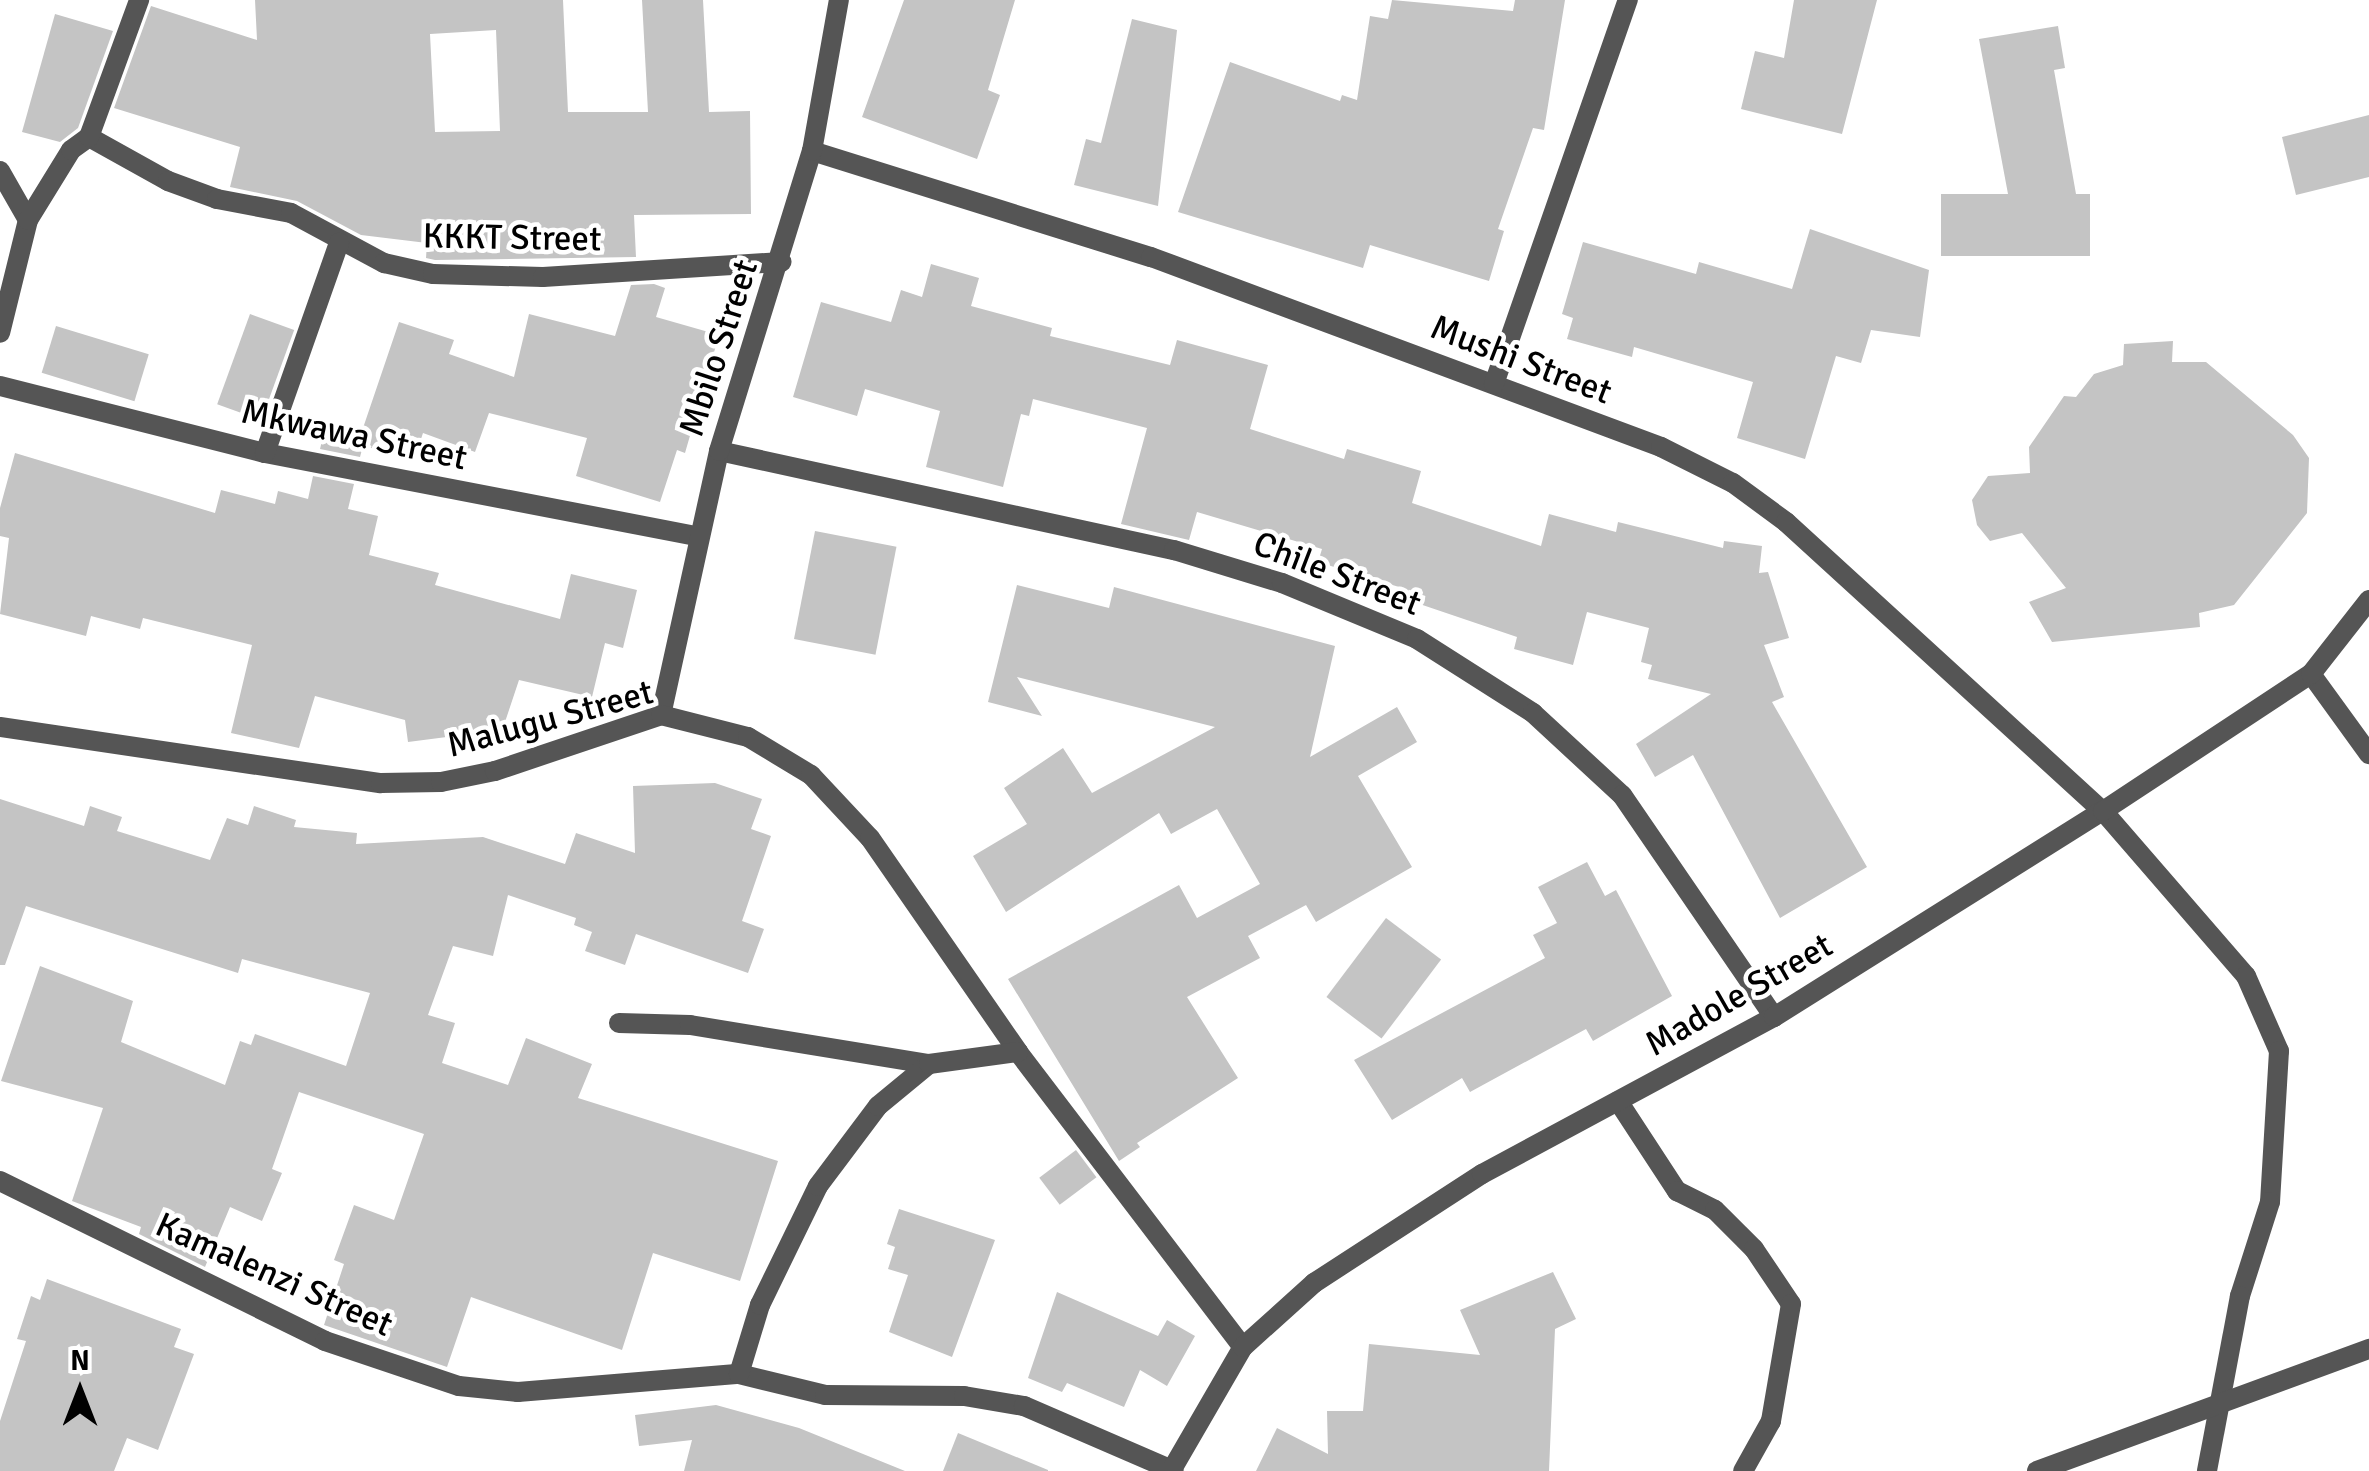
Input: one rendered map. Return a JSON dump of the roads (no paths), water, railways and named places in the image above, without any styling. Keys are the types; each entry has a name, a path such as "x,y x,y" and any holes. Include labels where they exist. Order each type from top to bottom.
{"street":[{"path":"0,333 28,220 71,150 90,137 139,0"},
{"name":"Mbilo Street","path":"661,715 697,536 812,152 839,0"},
{"path":"1494,384 1628,0"},
{"name":"KKKT Street","path":"90,137 168,181 291,213 339,243 384,263 490,277 782,262"},
{"name":"Mushi Street","path":"812,152 1151,257 1660,447 1732,483 1786,522 2103,811 2246,976 2279,1051 2270,1202 2240,1296 2206,1471"},
{"path":"0,171 28,220"},
{"path":"265,453 339,243"},
{"name":"Mkwawa Street","path":"0,386 265,453 697,536"},
{"name":"Chile Street","path":"720,451 1174,550 1282,582 1417,639 1534,712 1622,795 1774,1017"},
{"name":"Madole Street","path":"1172,1471 1243,1347 1314,1282 1392,1227 1774,1017 2103,811 2311,674 2369,600"},
{"path":"2311,674 2369,754"},
{"name":"Malugu Street","path":"0,727 380,783 442,782 495,771 661,715 748,738 812,775 870,838 1018,1052 1243,1347"},
{"path":"619,1023 690,1025 929,1064 1018,1052"},
{"path":"739,1374 760,1306 818,1186 878,1106 929,1064"},
{"path":"1618,1101 1676,1192 1715,1210 1754,1249 1791,1304 1770,1422 1743,1471"},
{"name":"Kamalenzi Street","path":"0,1181 325,1341 460,1386 518,1392 739,1374 825,1394 949,1395 1024,1406 1172,1471"},
{"path":"2037,1471 2220,1408 2369,1349"}]}
